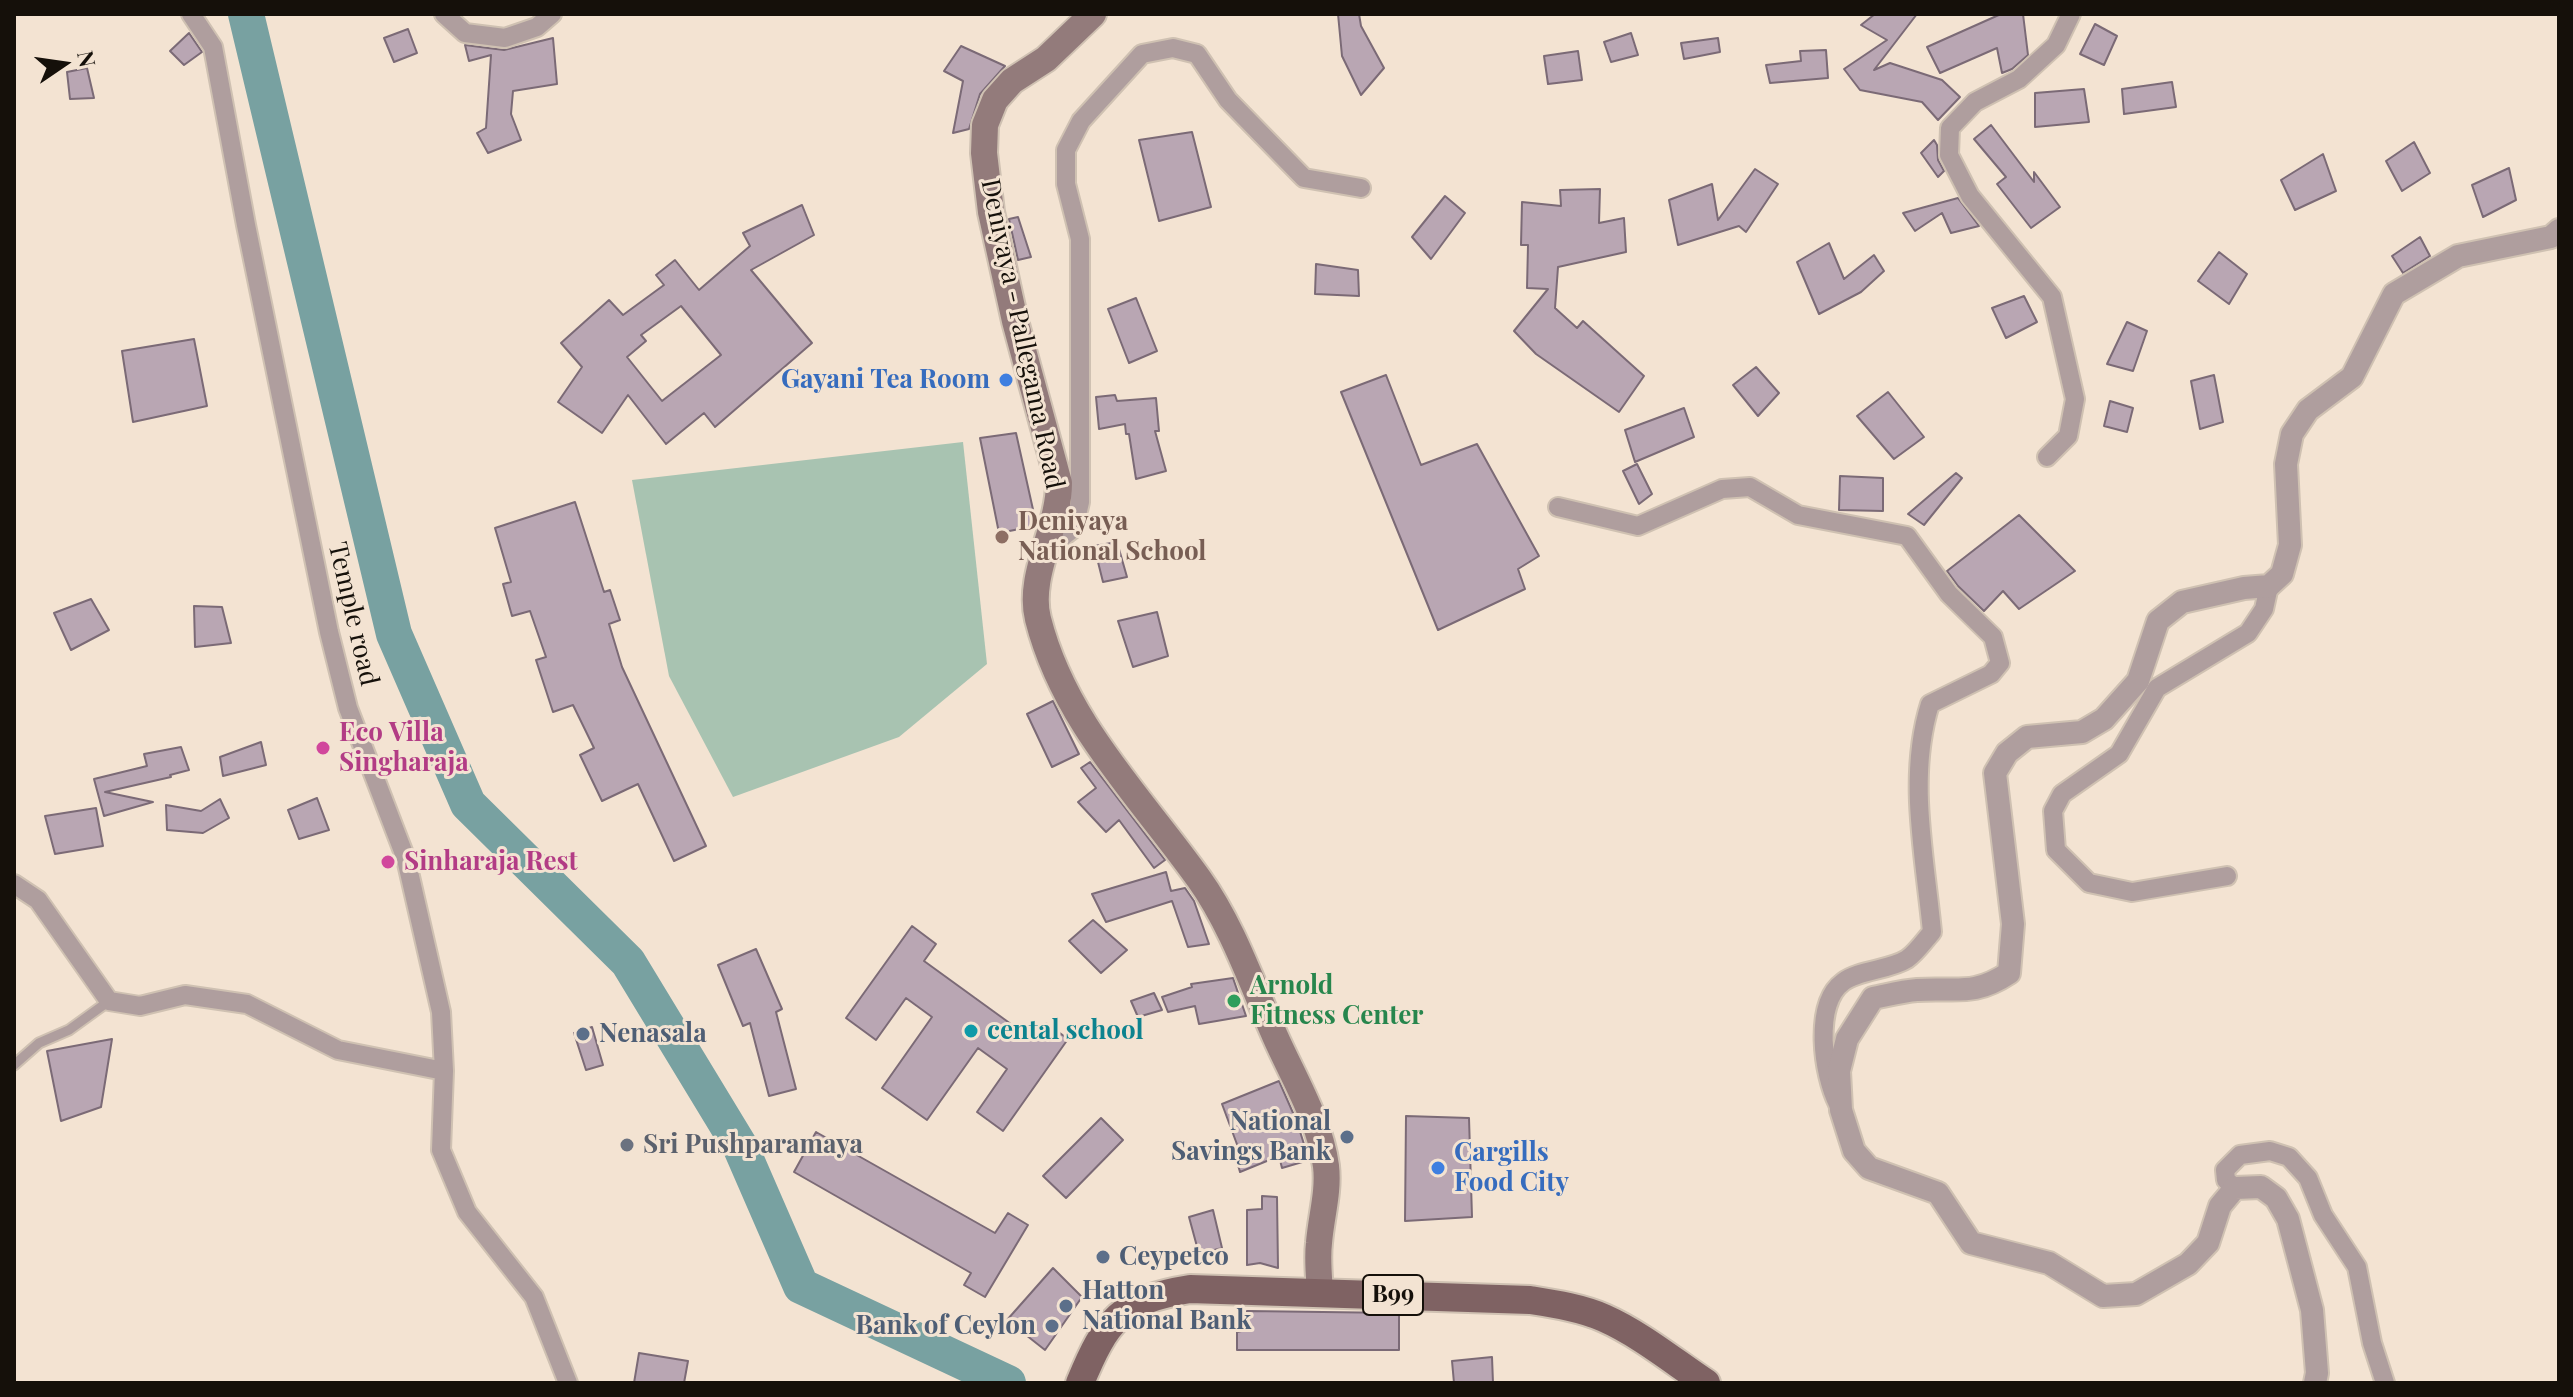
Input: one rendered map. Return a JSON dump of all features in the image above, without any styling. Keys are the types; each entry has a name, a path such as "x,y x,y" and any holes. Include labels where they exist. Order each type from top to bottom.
{"main road":[{"name":"Deniyaya - Pallegama Road","path":"1093,14 1046,59 1012,81 995,100 985,125 984,153 995,228 1022,351 1059,483 1059,505 1034,592 1037,617 1052,662 1095,744 1168,837 1214,905 1233,941 1321,1143 1327,1190 1318,1247 1320,1292"},
{"name":"B99","path":"1085,1371 1110,1325 1130,1305 1157,1294 1190,1289 1530,1300 1567,1306 1605,1318 1706,1383"}],"street":[{"name":"Temple road","path":"191,14 213,47 329,632 348,708 406,859 441,1012 444,1071 441,1150 467,1212 534,1297 568,1383"},
{"path":"444,14 465,33 505,38 537,27 552,14"},
{"path":"2047,457 2068,436 2075,399 2052,297 1970,196 1949,155 1950,128 1975,102 2019,79 2056,45 2071,14"},
{"path":"1047,549 1074,528 1080,502 1080,239 1066,184 1066,150 1081,121 1142,54 1173,48 1197,54 1228,100 1304,178 1361,188"},
{"path":"2227,876 2132,892 2089,883 2056,850 2053,811 2062,794 2119,754 2157,688 2248,633 2264,609 2269,586 2282,574 2290,545 2286,464 2292,434 2308,410 2352,377 2394,294 2458,256 2551,237 2559,230"},
{"path":"1558,507 1638,526 1722,489 1750,487 1798,515 1907,536 1949,594 1993,637 2000,663 1991,674 1930,704 1921,731 1918,787 1932,932 1908,959 1843,981 1827,1002 1824,1060 1830,1088 1841,1110 1854,1151 1869,1168 1938,1193 1971,1243 2049,1263 2103,1296 2136,1294 2188,1264 2208,1243 2220,1206 2235,1188"},
{"path":"1841,1110 1839,1071 1847,1039 1873,998 1918,990 1959,992 1991,985 2009,973 2013,924 1995,773 2007,753 2027,737 2082,732 2104,719 2138,681 2158,621 2182,602 2244,588 2269,586"},
{"path":"14,884 38,900 109,1001 140,1006 185,995 247,1004 338,1050 444,1071"},
{"path":"2315,1383 2317,1373 2312,1310 2288,1219 2276,1198 2261,1187 2235,1188 2226,1180 2225,1170 2240,1155 2270,1151 2289,1157 2308,1178 2323,1215 2357,1267 2372,1343 2385,1383"}],"lane":[{"path":"14,1065 39,1043 69,1030 109,1001"}],"green space":[{"path":"963,442 987,664 899,737 733,797 669,676 632,480"}],"building":[{"path":"1338,14 1359,14 1361,26 1384,68 1361,95 1342,56"},
{"path":"1875,14 1917,14 1874,70 1890,63 1942,80 1960,97 1938,120 1922,102 1860,90 1844,69 1887,40 1861,25"},
{"path":"2001,14 2023,14 2028,55 2012,69 2002,73 1997,48 1940,73 1927,47"},
{"path":"2095,24 2117,36 2104,65 2080,54"},
{"path":"408,29 417,53 394,62 384,38"},
{"path":"189,33 202,52 184,65 170,51"},
{"path":"1631,33 1638,55 1611,62 1604,42"},
{"path":"553,38 557,84 513,91 511,114 521,140 488,153 477,133 486,128 491,55 469,61 465,45 504,50"},
{"path":"1718,38 1720,52 1684,59 1681,43"},
{"path":"961,46 1005,66 980,94 969,129 953,133 963,81 944,71"},
{"path":"1826,50 1828,78 1770,83 1766,65 1801,61 1800,51"},
{"path":"1578,51 1582,80 1548,84 1544,56"},
{"path":"87,68 94,98 70,99 67,72"},
{"path":"2172,82 2176,107 2124,114 2122,89"},
{"path":"2084,89 2089,122 2035,127 2035,93"},
{"path":"1991,125 2034,182 2034,172 2060,207 2031,228 1997,184 2006,177 1974,139"},
{"path":"1192,132 1211,207 1159,221 1139,140"},
{"path":"1934,140 1944,171 1938,177 1921,153"},
{"path":"2414,142 2430,173 2402,191 2386,161"},
{"path":"2323,154 2336,191 2295,210 2281,180"},
{"path":"2509,168 2516,200 2483,217 2472,185"},
{"path":"1755,169 1778,184 1746,232 1739,226 1678,245 1669,200 1712,184 1718,220"},
{"path":"1600,189 1599,223 1624,218 1626,252 1558,267 1555,308 1577,328 1583,321 1644,376 1619,412 1536,354 1514,331 1548,289 1527,288 1528,245 1521,245 1522,202 1561,206 1560,190"},
{"path":"1445,196 1465,213 1431,259 1412,237"},
{"path":"1958,198 1979,226 1951,233 1942,213 1915,231 1903,213"},
{"path":"802,205 814,235 751,270 812,343 715,427 704,413 666,444 628,395 602,433 558,402 582,367 561,343 609,300 623,315 664,285 656,275 675,260 699,290 750,246 743,233","holes":["681,306 721,355 662,401 627,357 646,341 641,335"]},
{"path":"1018,217 1031,257 1018,260 1009,219"},
{"path":"2420,237 2430,256 2403,273 2392,256"},
{"path":"1829,243 1844,279 1874,255 1884,271 1861,292 1819,314 1797,262"},
{"path":"2219,252 2247,274 2229,304 2198,281"},
{"path":"1316,264 1358,270 1359,296 1315,294"},
{"path":"2024,296 2037,322 2006,338 1992,308"},
{"path":"1136,298 1157,351 1129,363 1108,309"},
{"path":"2127,322 2147,331 2133,371 2107,364"},
{"path":"194,339 207,406 133,422 122,351"},
{"path":"1756,367 1779,393 1758,416 1733,385"},
{"path":"1386,375 1421,465 1477,444 1539,556 1518,569 1525,589 1438,630 1341,392"},
{"path":"2214,375 2223,422 2200,429 2191,381"},
{"path":"1888,392 1924,437 1894,459 1857,416"},
{"path":"1115,395 1117,401 1156,398 1159,431 1155,431 1166,471 1136,479 1125,424 1099,429 1096,397"},
{"path":"2110,401 2133,408 2127,432 2104,426"},
{"path":"1684,408 1694,437 1635,462 1625,430"},
{"path":"1016,433 1036,523 1035,526 999,533 980,438"},
{"path":"1637,464 1652,494 1639,504 1623,471"},
{"path":"1956,473 1962,478 1924,525 1908,514"},
{"path":"1840,476 1883,478 1883,511 1839,510"},
{"path":"575,502 604,592 610,590 620,620 609,624 622,667 706,846 674,861 638,784 602,801 580,755 594,748 573,705 553,712 536,660 546,657 530,611 512,616 503,584 511,582 495,528"},
{"path":"2019,515 2075,571 2019,609 2003,591 1984,611 1947,571"},
{"path":"1117,542 1127,577 1103,582 1094,546"},
{"path":"91,599 109,630 71,650 54,613"},
{"path":"194,606 222,607 231,643 195,647"},
{"path":"1157,612 1168,656 1133,667 1118,621"},
{"path":"1053,701 1079,754 1052,767 1027,714"},
{"path":"261,742 266,765 223,776 220,757"},
{"path":"181,747 189,770 105,792 153,802 104,816 94,779 147,766 144,754"},
{"path":"1090,762 1165,860 1154,868 1119,820 1106,832 1078,802 1096,788 1081,768"},
{"path":"317,798 329,830 299,839 288,810"},
{"path":"220,799 229,818 203,833 167,830 166,805 201,811"},
{"path":"96,808 103,846 55,854 45,816"},
{"path":"1166,872 1171,891 1185,888 1194,901 1209,944 1188,947 1172,901 1106,922 1092,894"},
{"path":"1093,920 1127,950 1101,973 1069,941"},
{"name":"cental school","path":"912,926 936,944 924,961 1033,1040 1046,1023 1068,1039 1003,1131 977,1112 1007,1069 978,1048 927,1120 882,1088 932,1017 906,998 876,1040 846,1018"},
{"path":"756,949 782,1009 776,1012 796,1089 769,1096 750,1023 743,1026 718,965"},
{"name":"Arnold Fitness Center","path":"1233,978 1246,1016 1199,1024 1195,1006 1168,1012 1162,997 1192,987 1191,984"},
{"path":"1154,993 1162,1010 1138,1017 1131,1001"},
{"path":"592,1027 603,1065 586,1070 574,1033"},
{"path":"112,1039 101,1107 61,1121 47,1051"},
{"path":"1279,1081 1309,1160 1282,1168 1279,1156 1240,1172 1233,1148 1238,1147 1222,1104"},
{"name":"Cargills Food City","path":"1406,1116 1469,1118 1472,1217 1405,1221"},
{"path":"1101,1118 1123,1140 1066,1198 1043,1176"},
{"path":"816,1132 995,1233 1008,1213 1028,1225 985,1297 964,1285 971,1273 794,1172"},
{"path":"1262,1196 1277,1197 1278,1268 1260,1263 1247,1265 1247,1210 1262,1209"},
{"path":"1213,1210 1222,1248 1199,1254 1189,1217"},
{"path":"1053,1268 1082,1297 1045,1350 1007,1320"},
{"path":"1247,1311 1399,1313 1399,1350 1237,1350 1237,1332 1246,1330"},
{"path":"639,1353 688,1361 684,1383 634,1383"},
{"path":"1492,1357 1493,1383 1454,1383 1452,1361"}],"waterway":[{"path":"246,14 394,634 468,804 628,962 741,1148 801,1286 1008,1383"}],"place":[{"name":"Gayani Tea Room","path":"1006,380"},
{"name":"Deniyaya National School","path":"1002,537"},
{"name":"Eco Villa Singharaja","path":"323,748"},
{"name":"Sinharaja Rest","path":"388,862"},
{"name":"Arnold Fitness Center","path":"1234,1001"},
{"name":"cental school","path":"971,1031"},
{"name":"Nenasala","path":"583,1034"},
{"name":"National Savings Bank","path":"1347,1137"},
{"name":"Sri Pushparamaya","path":"627,1145"},
{"name":"Cargills Food City","path":"1438,1168"},
{"name":"Ceypetco","path":"1103,1257"},
{"name":"Hatton National Bank","path":"1066,1306"},
{"name":"Bank of Ceylon","path":"1052,1326"}]}
